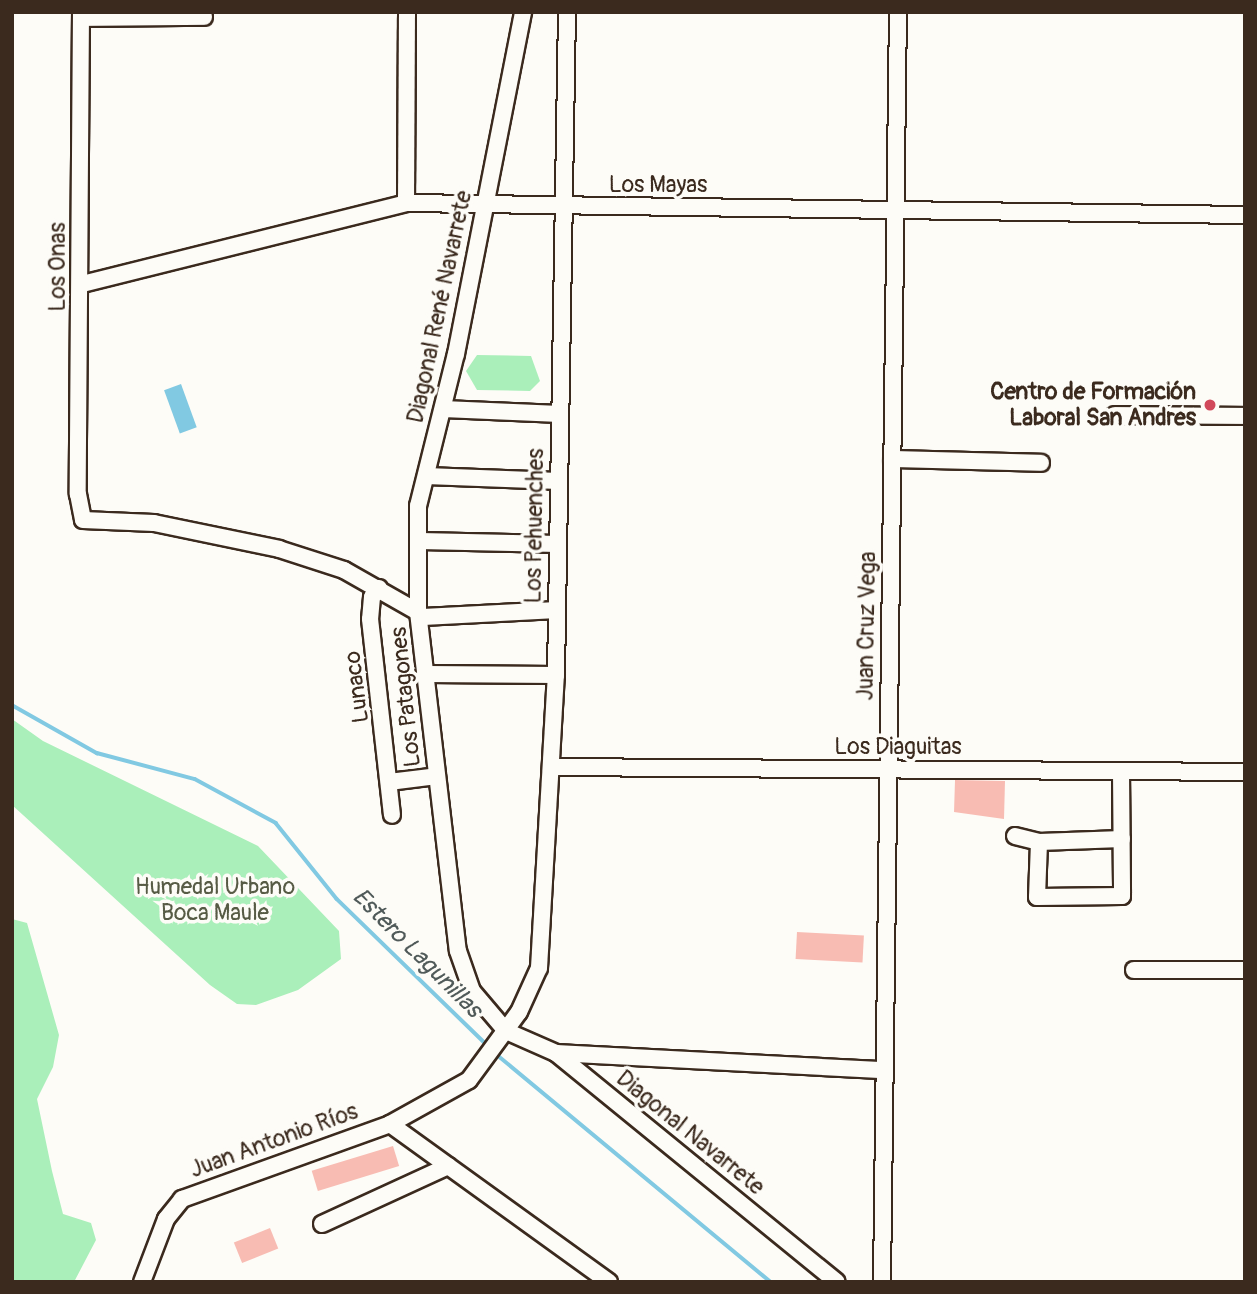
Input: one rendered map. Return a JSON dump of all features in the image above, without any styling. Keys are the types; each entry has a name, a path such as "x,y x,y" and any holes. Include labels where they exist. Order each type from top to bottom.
{"street":[{"path":"406,203 407,12"},
{"name":"Diagonal René Navarrete","path":"421,615 418,506 443,409 523,12"},
{"name":"Los Pehuenches","path":"502,1038 543,952 556,675 567,12"},
{"name":"Juan Cruz Vega","path":"883,1282 898,12"},
{"path":"81,15 204,17"},
{"name":"Los Onas","path":"81,15 82,284 78,494 83,520"},
{"name":"Los Mayas","path":"82,284 406,203 563,208 1245,215"},
{"path":"443,409 560,414"},
{"path":"1115,415 1245,416"},
{"path":"892,460 1041,463"},
{"path":"426,476 559,481"},
{"name":"Los Patagones","path":"83,520 154,523 252,542 317,560 379,588 421,615 460,962 472,991 502,1038"},
{"path":"420,541 558,544"},
{"name":"Lunaco","path":"379,588 370,619 392,815"},
{"path":"421,615 557,610"},
{"path":"427,674 556,675"},
{"name":"Los Diaguitas","path":"551,767 1245,772"},
{"path":"1039,842 1037,897 1114,900 1122,893 1121,772"},
{"path":"389,782 437,776"},
{"path":"1015,836 1039,842 1122,839"},
{"path":"1133,970 1245,970"},
{"name":"Diagonal Navarrete","path":"502,1038 556,1053 837,1282"},
{"name":"Juan Antonio Ríos","path":"142,1282 169,1213 182,1199 390,1124 460,1086 482,1066 502,1038"},
{"path":"556,1053 885,1070"},
{"name":"Juan Antonio Ríos","path":"390,1124 609,1282"},
{"path":"322,1224 448,1166"}],"green space":[{"path":"477,355 531,356 540,381 530,391 477,390 466,371"},
{"name":"Humedal Urbano Boca Maule","path":"12,719 43,741 258,846 339,931 341,959 298,990 256,1005 237,1004 210,985 12,805"},
{"path":"12,919 27,923 59,1035 53,1067 37,1099 63,1214 91,1223 96,1240 74,1282 12,1282"}],"water":[{"path":"181,384 197,427 180,433 164,390"}],"building":[{"path":"955,780 1005,781 1004,819 954,812"},
{"path":"797,932 864,936 862,962 796,959"},
{"path":"393,1146 399,1166 318,1191 312,1171"},
{"path":"270,1228 278,1248 242,1263 234,1243"}],"waterway":[{"name":"Estero Lagunillas","path":"12,705 97,753 195,779 276,823 337,899 487,1045"},
{"name":"Estero Lagunillas","path":"495,1053 771,1282"}],"place":[{"name":"Centro de Formación Laboral San Andres","path":"1210,405"}]}
